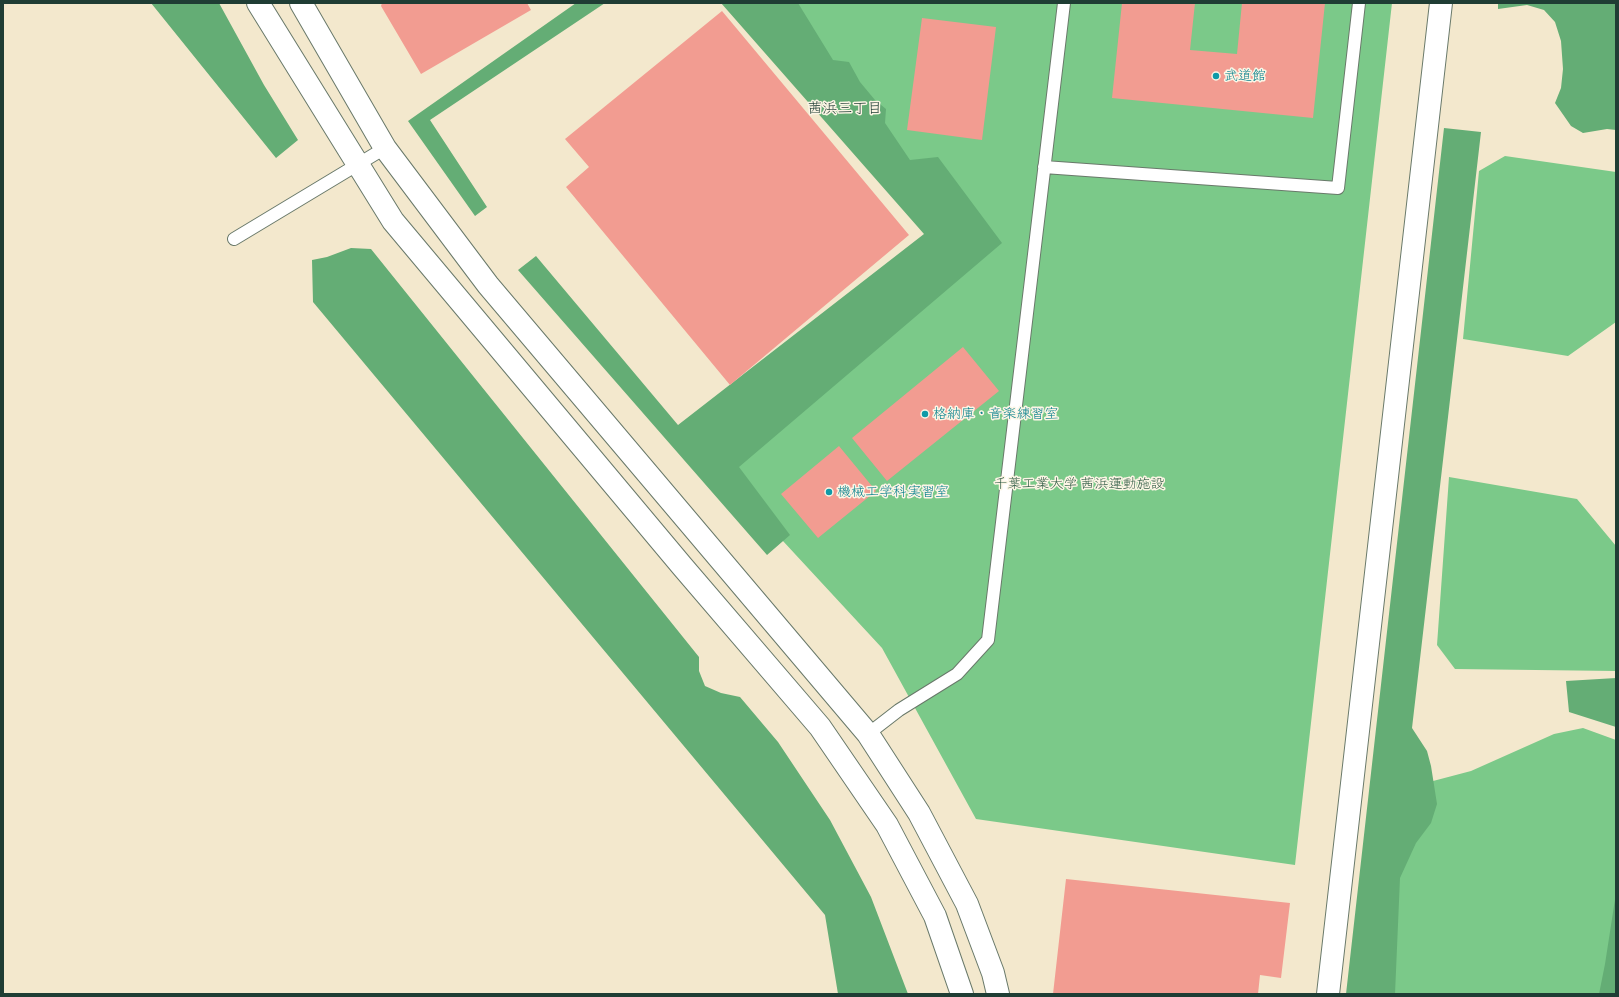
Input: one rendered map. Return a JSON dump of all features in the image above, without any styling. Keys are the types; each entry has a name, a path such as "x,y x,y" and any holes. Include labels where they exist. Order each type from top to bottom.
{"street":[{"path":"258,3 398,227 820,727 887,825 928,902 935,916 962,994"},
{"path":"301,3 385,148 488,285 868,734 919,813 967,904 993,973 998,994"},
{"path":"1328,994 1441,3"}],"lane":[{"path":"868,734 899,710 957,674 988,640 1064,3"},
{"path":"1044,167 1338,188 1359,3"},
{"path":"234,239 385,148"}],"green space":[{"path":"151,3 219,3 264,85 298,140 276,158"},
{"path":"576,3 605,3 430,120 487,207 475,216 408,121"},
{"path":"721,3 798,3 833,60 849,62 860,82 875,100 886,109 885,123 910,160 938,157 1002,243 739,467 790,535 767,555 518,270 536,256 678,425 924,234"},
{"name":"千葉工業大学 茜浜運動施設","path":"763,3 1392,3 1295,865 976,819 882,648 708,460 967,243"},
{"path":"1498,3 1616,3 1616,130 1607,129 1583,133 1571,126 1555,103 1561,88 1563,69 1561,41 1555,22 1544,10 1527,5 1498,9"},
{"path":"1444,128 1481,132 1412,728 1427,751 1437,804 1431,823 1416,843 1400,878 1395,994 1346,994"},
{"path":"1505,156 1616,172 1616,322 1568,356 1463,339 1479,171"},
{"path":"351,248 371,249 699,657 699,671 705,686 721,693 740,697 778,742 830,820 871,897 908,994 838,994 825,915 313,302 312,260 327,257"},
{"path":"1449,477 1577,499 1616,546 1616,671 1455,669 1437,645"},
{"path":"1616,678 1616,727 1569,712 1566,681"},
{"path":"1583,728 1616,740 1616,994 1356,994 1380,795 1471,771 1554,734"},
{"path":"1616,893 1616,994 1599,994 1605,964"}],"building":[{"path":"382,3 527,3 531,10 421,74 381,6"},
{"name":"武道館","path":"1122,3 1195,3 1190,50 1237,54 1242,3 1325,3 1313,118 1112,98"},
{"path":"722,11 909,235 730,385 566,187 589,167 565,139"},
{"path":"922,18 996,27 982,140 907,130"},
{"name":"格納庫 ･ 音楽練習室","path":"963,347 999,391 887,481 852,438"},
{"name":"機械工学科実習室","path":"839,446 876,491 818,538 781,494"},
{"path":"1066,879 1290,903 1281,978 1260,975 1258,994 1053,994"}],"place":[{"name":"武道館","path":"1216,76"},
{"name":"格納庫 ･ 音楽練習室","path":"925,414"},
{"name":"機械工学科実習室","path":"829,492"}],"district":[{"name":"茜浜三丁目","path":"845,109"}]}
